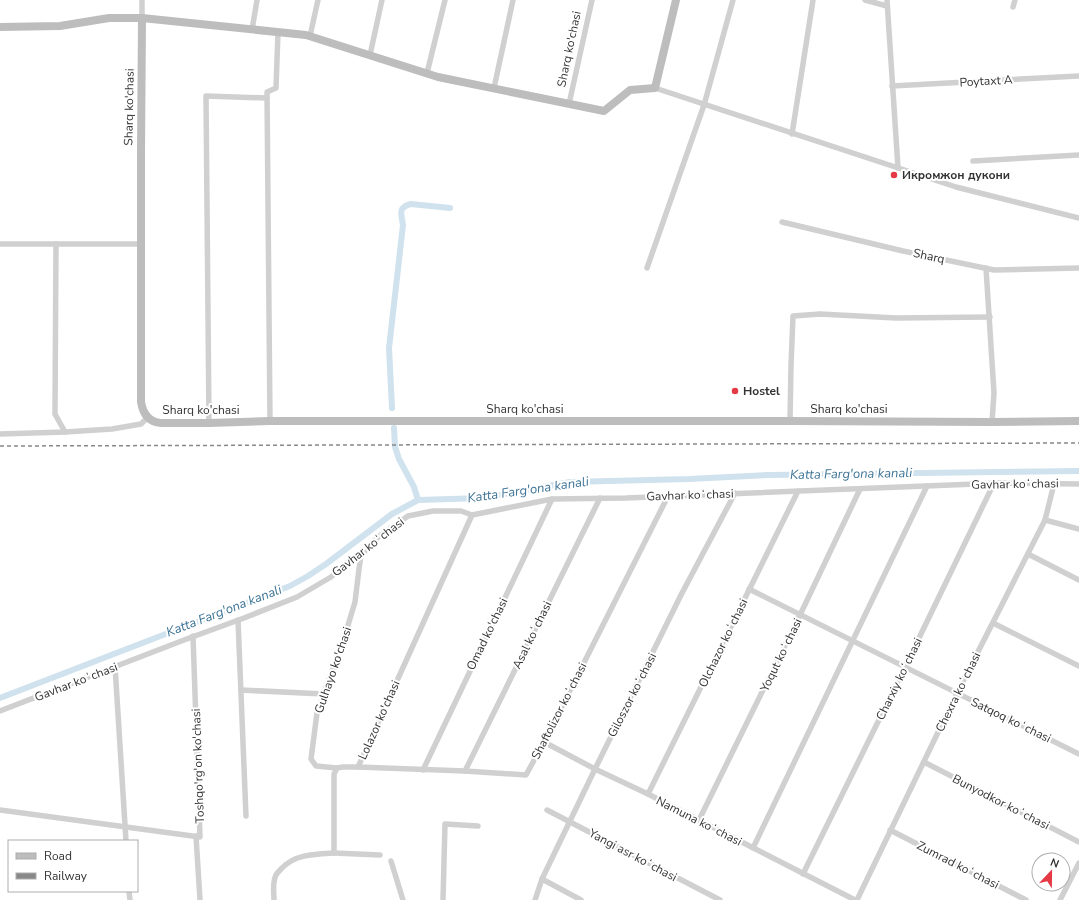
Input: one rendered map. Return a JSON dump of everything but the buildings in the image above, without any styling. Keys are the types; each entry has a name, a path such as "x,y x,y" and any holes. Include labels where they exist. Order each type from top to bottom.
{"main road":[{"path":"0,27 60,26 109,18 142,18 310,36 438,77 604,111 630,90 655,88 676,0"},
{"name":"Sharq ko'chasi","path":"142,18 141,402 143,409 152,421 158,423 270,421 1079,421"}],"street":[{"name":"Sharq ko'chasi","path":"142,0 142,18"},
{"path":"252,30 257,0"},
{"path":"310,36 318,0"},
{"path":"370,55 382,0"},
{"path":"427,73 445,0"},
{"path":"494,88 514,0"},
{"name":"Sharq ko'chasi","path":"569,104 592,0"},
{"path":"647,268 704,105 733,0"},
{"path":"792,134 813,0"},
{"path":"865,0 887,3 898,168"},
{"path":"1013,7 1015,0"},
{"path":"270,421 267,92 276,88 278,32"},
{"name":"Poytaxt A","path":"892,86 1079,76"},
{"path":"655,88 956,187 1079,218"},
{"path":"209,423 206,96 267,98"},
{"path":"973,161 1079,155"},
{"name":"Sharq","path":"782,222 994,270 1079,268"},
{"path":"0,244 141,244"},
{"path":"56,244 55,414 65,432"},
{"path":"986,268 994,393 992,422"},
{"path":"790,421 794,316 820,314 896,318 990,317"},
{"path":"0,434 112,429 141,424 148,417"},
{"name":"Gavhar koʻchasi","path":"0,711 297,597 330,577 351,560 364,553 378,537 408,516 433,511 461,511 472,515 552,499 994,484 1079,484"},
{"name":"Charxiy koʻchasi","path":"803,874 994,484"},
{"name":"Chexra koʻchasi","path":"856,900 957,693 1045,520 1054,484"},
{"path":"753,848 927,486"},
{"name":"Yoqut koʻchasi","path":"699,820 860,489"},
{"name":"Olchazor koʻchasi","path":"648,794 798,491"},
{"name":"Giloszor koʻchasi","path":"535,900 542,879 595,769 735,493"},
{"name":"Shaftolizor koʻchasi","path":"358,767 526,775 668,496"},
{"name":"Asal koʻchasi","path":"465,771 600,498"},
{"name":"Omad ko'chasi","path":"423,770 552,499"},
{"name":"Lolazor ko'chasi","path":"337,768 358,767 472,515"},
{"path":"1045,520 1079,529"},
{"name":"Gulhayo ko'chasi","path":"337,768 316,766 311,759 317,713 345,635 355,602 358,569 361,555 364,553"},
{"path":"1028,554 1079,580"},
{"name":"Satqoq koʻchasi","path":"749,589 1079,754"},
{"path":"238,620 246,816"},
{"path":"993,623 1079,666"},
{"name":"Toshqo'rg'on ko'chasi","path":"0,810 200,837 193,636"},
{"path":"115,666 126,840"},
{"path":"241,690 324,694"},
{"name":"Namuna koʻchasi","path":"544,742 856,900"},
{"name":"Bunyodkor koʻchasi","path":"924,762 1079,842"},
{"path":"334,853 334,774 337,768"},
{"name":"Yangi asr koʻchasi","path":"546,810 570,821 707,897 720,900"},
{"path":"443,900 444,824 478,826"},
{"name":"Zumrad koʻchasi","path":"890,830 1026,900"},
{"path":"196,836 200,900"},
{"path":"274,900 274,882 276,874 285,865 296,858 316,854 334,853 380,855"},
{"path":"391,861 403,900"},
{"path":"1060,900 1079,863"},
{"path":"542,879 581,900"}],"waterway":[{"path":"392,408 389,348 403,225 401,212 404,207 411,204 450,208"},
{"path":"394,428 395,447 399,459 414,487 418,500"},
{"name":"Katta Farg'ona kanali","path":"0,698 290,586 326,564 392,514 418,500 483,498 570,482 689,479 768,475 1079,471"}],"railway":[{"path":"0,446 1079,443"}],"place":[{"name":"Икромжон дукони","path":"894,175"},
{"name":"Hostel","path":"735,391"}]}
